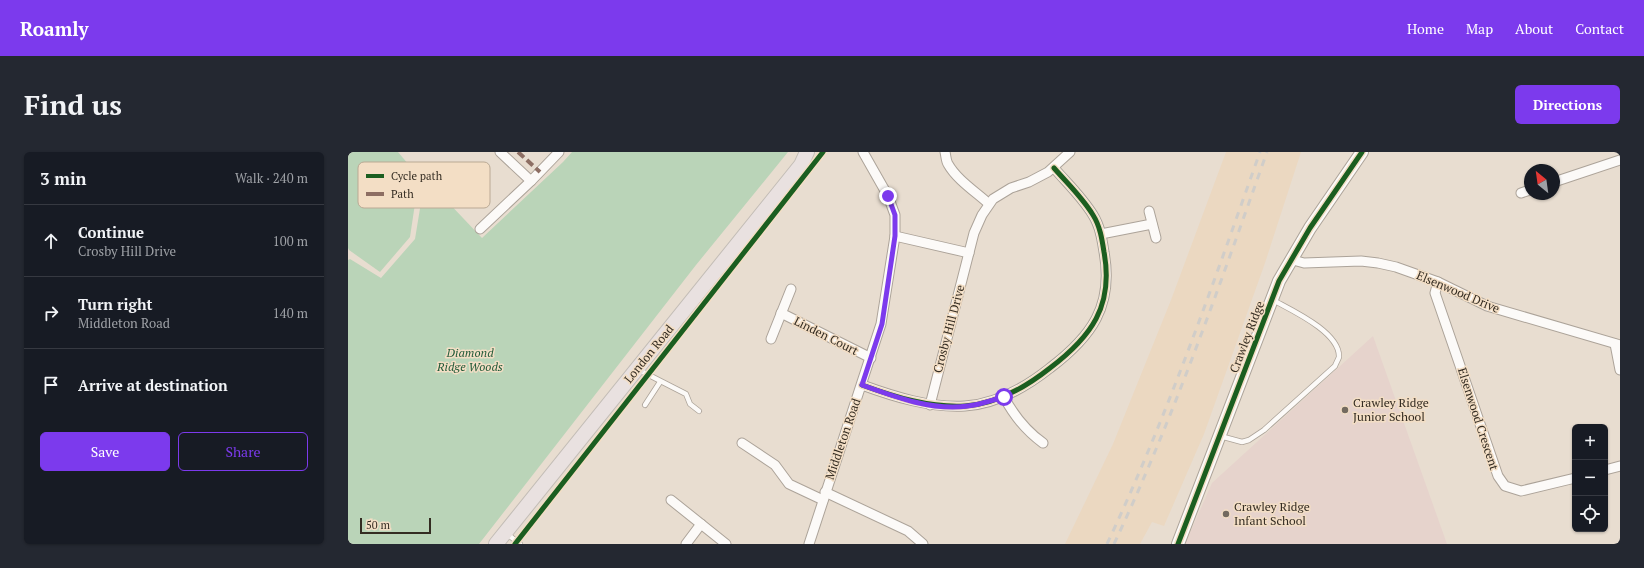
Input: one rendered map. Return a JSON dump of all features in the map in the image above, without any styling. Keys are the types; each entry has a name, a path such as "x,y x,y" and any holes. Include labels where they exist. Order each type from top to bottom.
{"main road":[{"name":"London Road","path":"496,544 804,158 813,157 816,152"}],"street":[{"path":"500,152 531,181"},
{"path":"480,229 531,181 559,152"},
{"name":"Middleton Road","path":"809,544 882,324 895,236 895,215 888,196 864,152"},
{"path":"945,152 947,164 989,204"},
{"name":"Crosby Hill Drive","path":"930,405 974,233 982,215 989,204 1001,193 1041,176 1054,168 1070,152"},
{"name":"Crawley Ridge","path":"1178,544 1279,281 1293,260 1310,228 1362,152"},
{"path":"1560,180 1620,160"},
{"path":"862,385 930,405 946,407 968,406 1004,397 1042,375 1072,352 1089,332 1099,312 1106,287 1106,264 1098,224 1084,202 1054,168"},
{"path":"1149,211 1156,238"},
{"path":"1101,234 1152,224"},
{"path":"895,236 969,253"},
{"name":"Elsenwood Drive","path":"1293,260 1304,263 1351,261 1378,263 1396,267 1438,282 1487,306 1618,344"},
{"name":"Elsenwood Crescent","path":"1438,282 1434,293 1498,476 1505,486 1521,491 1572,479"},
{"name":"Linden Court","path":"771,339 791,289"},
{"name":"Linden Court","path":"782,313 871,358"},
{"path":"1618,344 1620,370"},
{"path":"1004,397 1012,413 1022,426 1043,443"},
{"path":"742,443 776,464 789,484 824,496 908,531 923,544"},
{"path":"1608,469 1620,466"},
{"path":"671,500 726,544"},
{"path":"686,544 701,524"}],"lane":[{"path":"1220,436 1242,442 1249,440 1264,430 1335,366 1339,358 1331,337 1322,329 1272,300"},
{"path":"637,369 686,394 690,404 699,411"},
{"path":"645,405 660,382"},
{"path":"505,532 520,544"}],"shaded area":[{"path":"1226,152 1301,152 1265,263 1204,434 1164,526 1152,522 1140,544 1065,544 1113,444 1171,300"},
{"name":"Crawley Ridge Junior School","path":"1373,336 1447,544 1185,544 1212,483"}],"green space":[{"path":"348,152 398,152 406,162 358,162 358,208 414,208 410,237 380,272 348,248"},
{"name":"Diamond Ridge Woods","path":"572,152 788,152 696,265 479,544 348,544 348,260 350,259 381,278 415,239 420,208 454,208 482,238"}],"railway":[{"path":"1107,544 1150,448 1207,301 1260,152"},
{"path":"1114,544 1157,448 1214,301 1267,152"}],"marked path":[{"path":"518,152 540,172"}],"cycle path":[{"path":"515,544 823,152"},
{"path":"1178,544 1279,281 1310,228 1362,152"},
{"path":"862,385 913,401 952,406 977,405 999,398 1031,382 1065,356 1088,332 1096,319 1106,289 1106,271 1101,237 1099,228 1089,208 1054,168"}],"place":[{"name":"Crawley Ridge Junior School","path":"1345,410"},
{"name":"Crawley Ridge Infant School","path":"1226,514"}],"route":[{"path":"888,196 895,215 895,236 882,324 862,385 907,399 930,405 946,407 968,406 1004,397"}]}
